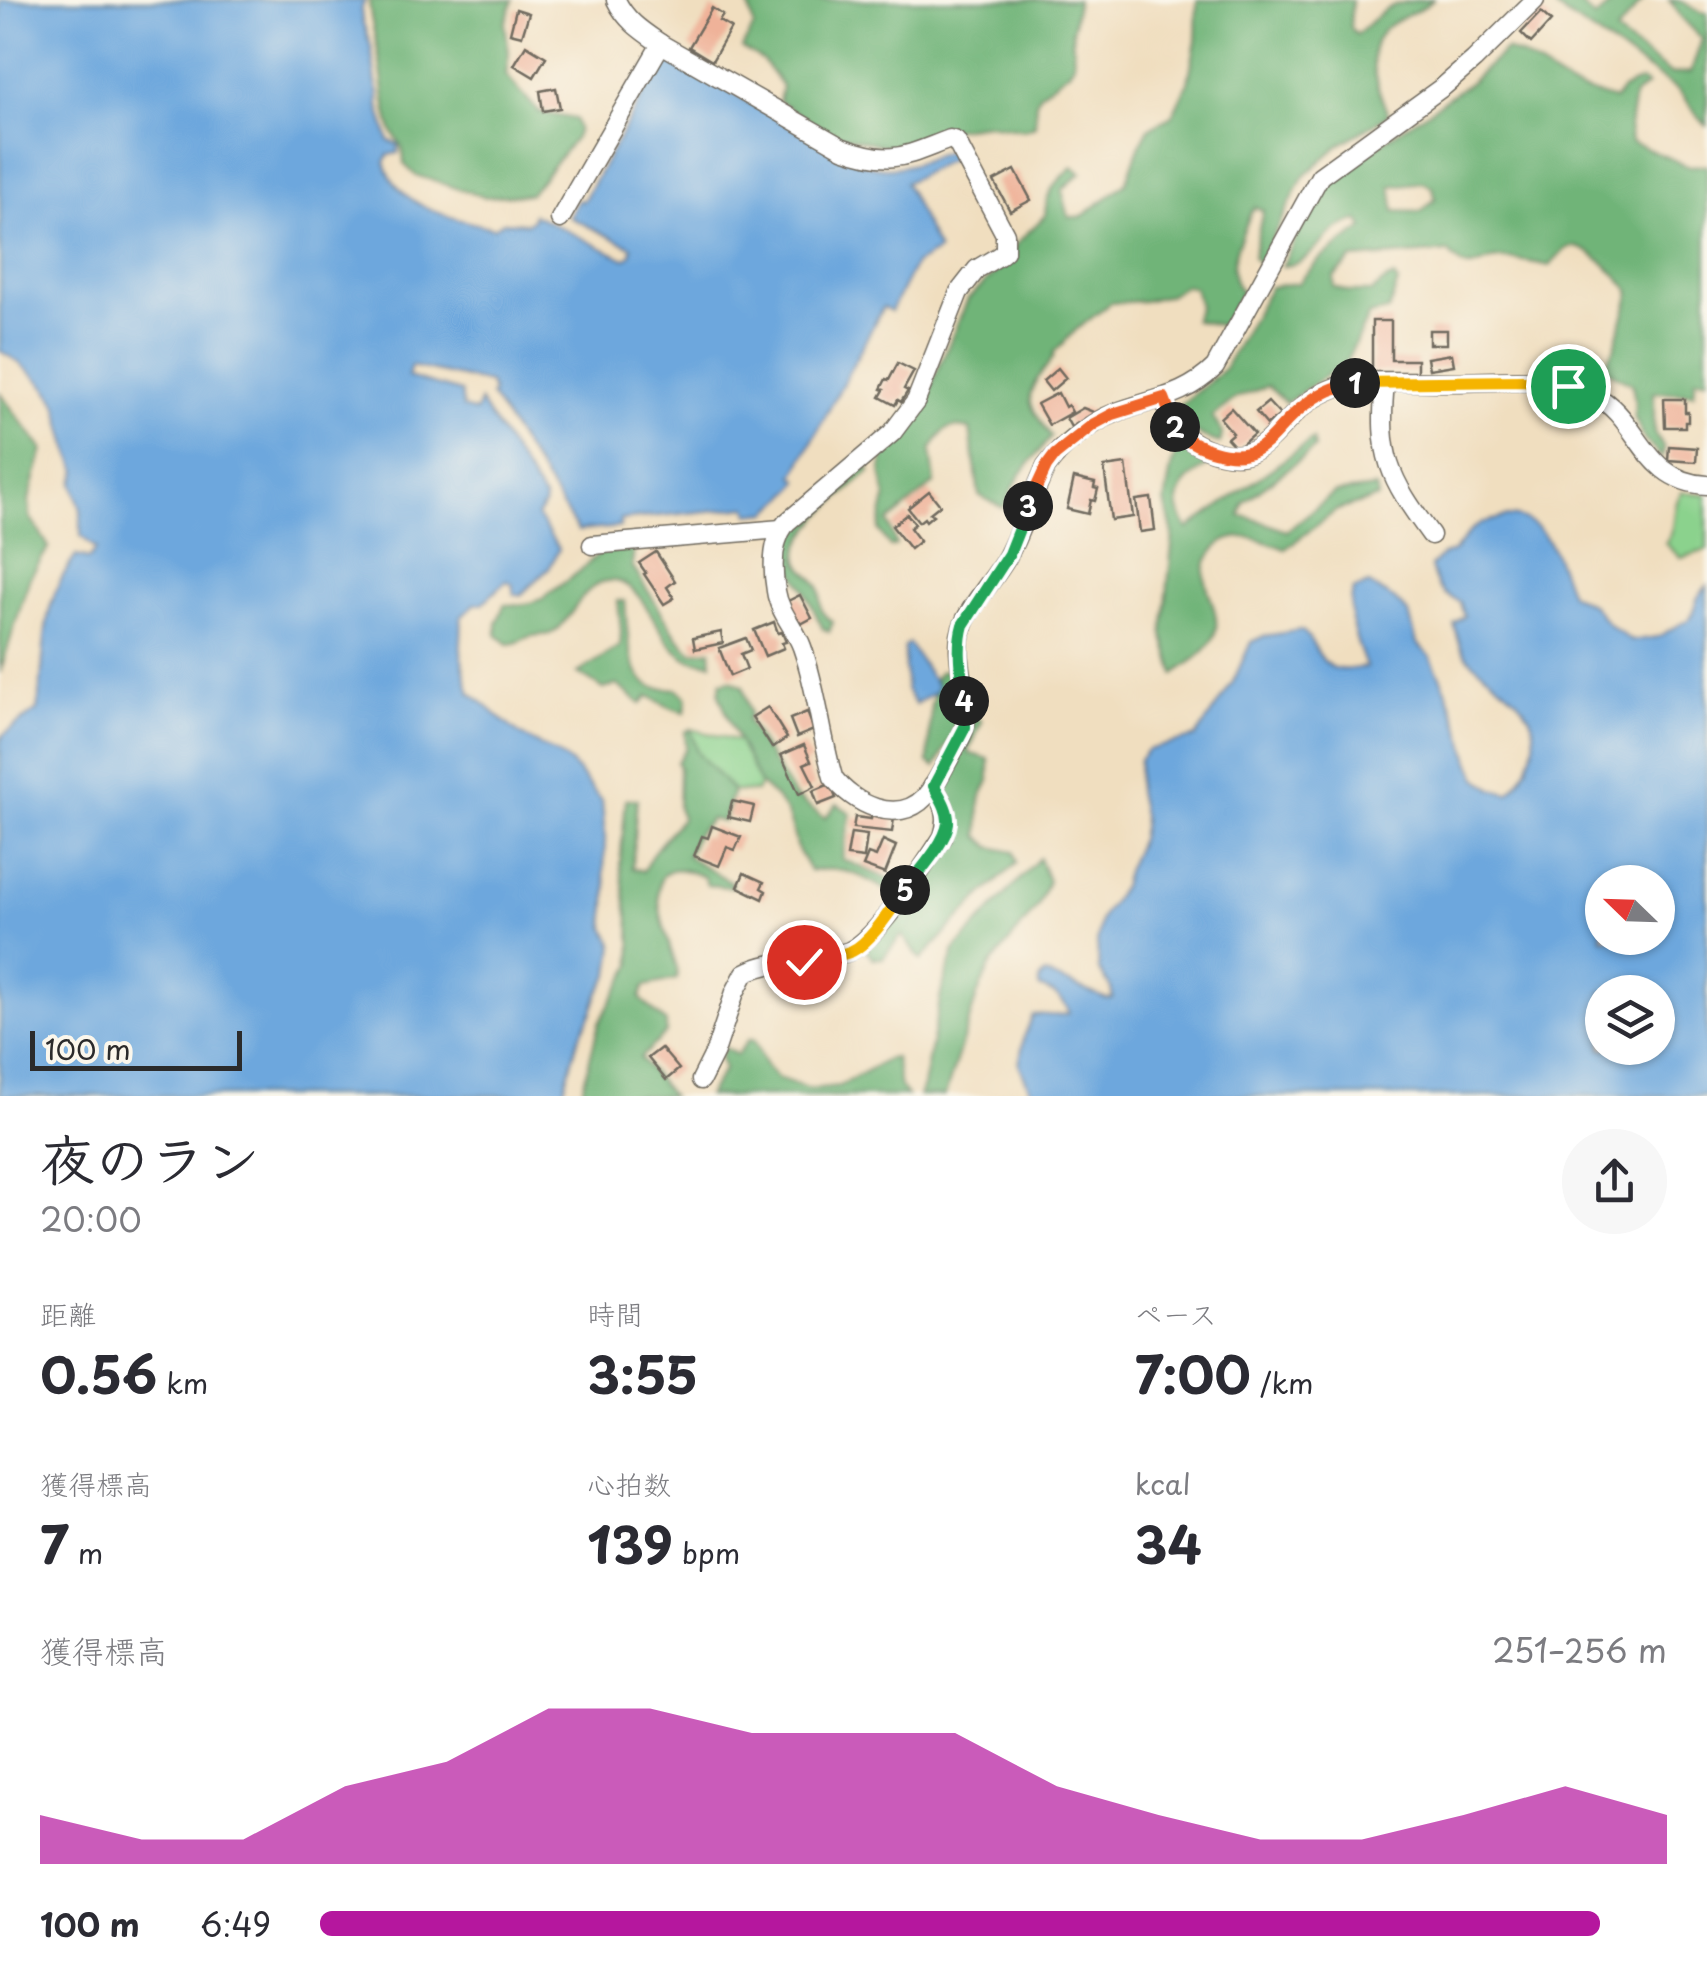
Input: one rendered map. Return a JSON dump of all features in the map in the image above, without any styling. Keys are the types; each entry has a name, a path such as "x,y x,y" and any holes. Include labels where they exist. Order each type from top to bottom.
{"street":[{"path":"616,0 635,26 661,44 844,148 864,156 904,158 950,139 956,141 1005,234 1004,251 977,270 953,303 916,401 906,416 892,433 781,529 774,552 776,592 803,650 833,777 842,790 858,801 887,810 901,810 924,798 965,727 960,650 963,625 1009,554 1046,467 1055,455 1094,424 1164,398 1200,381 1215,367 1320,176 1444,86 1535,0"},
{"path":"560,218 661,44"},
{"path":"1164,398 1176,430 1185,438 1211,450 1238,456 1253,453 1268,443 1303,406 1329,390 1356,382 1523,381 1568,386 1602,399 1617,412 1660,468 1672,477 1707,485"},
{"path":"1385,382 1382,436 1390,468 1397,487 1431,534"},
{"path":"592,546 781,529"},
{"path":"701,1080 745,974 774,964 804,962 857,948 891,909 944,838 947,814 934,786"}],"green space":[{"path":"369,0 513,0 505,24 509,52 506,75 539,112 575,119 578,129 530,194 484,197 415,175 404,164 387,112"},
{"path":"739,0 1077,0 1072,31 1074,63 1040,93 1035,126 1024,130 988,124 943,130 915,142 889,147 826,132 779,101 782,86 763,61 742,48 754,26 749,5"},
{"path":"1197,0 1352,0 1350,28 1357,34 1391,7 1433,0 1393,23 1376,42 1373,66 1388,115 1338,146 1304,176 1259,264 1253,257 1263,210 1255,207 1251,212 1233,264 1236,284 1242,292 1222,326 1194,320 1199,305 1194,288 1185,285 1169,295 1111,303 1054,352 1036,381 1031,404 1051,437 1020,475 1003,508 979,495 970,429 950,428 931,450 935,483 888,522 896,545 890,547 879,530 886,498 881,471 885,449 924,409 968,299 1008,261 1017,243 1045,216 1053,188 1073,167 1081,173 1062,190 1069,217 1081,217 1126,183 1149,128 1172,116 1188,82 1196,41"},
{"path":"1553,0 1575,0 1595,18 1616,0 1643,0 1616,33 1671,74 1691,72 1702,39 1669,0 1707,13 1707,126 1678,90 1556,8"},
{"path":"1506,50 1571,87 1615,100 1621,90 1641,81 1647,85 1634,96 1629,126 1631,142 1688,166 1707,165 1707,379 1696,378 1694,393 1654,392 1654,433 1664,448 1662,458 1644,439 1634,416 1632,384 1602,368 1614,349 1631,292 1602,262 1575,247 1565,249 1550,266 1506,259 1468,267 1448,252 1352,259 1334,277 1333,286 1349,292 1372,292 1394,277 1398,283 1388,311 1369,315 1346,362 1286,403 1268,386 1236,398 1212,417 1223,433 1220,443 1182,423 1178,407 1223,370 1270,287 1298,283 1320,259 1364,228 1360,221 1341,227 1307,257 1282,266 1324,182 1469,83","holes":["1424,182 1433,188 1435,199 1421,212 1395,211 1391,186"]},
{"path":"0,393 43,450 29,500 30,517 49,547 30,577 0,673"},
{"path":"1313,439 1315,448 1244,502 1240,516 1287,531 1334,493 1376,488 1378,498 1337,510 1285,549 1247,537 1221,544 1205,570 1216,616 1214,636 1200,654 1175,674 1163,634 1173,535 1165,502 1178,446 1211,463 1186,483 1178,498 1188,529"},
{"path":"867,463 870,472 816,522 800,544 800,564 819,587 824,614 833,622 829,632 823,629 788,562 784,545 795,526"},
{"path":"1682,492 1707,494 1707,550 1681,558 1665,543"},
{"path":"634,549 632,566 678,638 692,652 711,650 712,663 691,660 678,652 636,593 615,581 605,581 589,590 551,633 508,644 497,635 504,605 542,599 600,552"},
{"path":"618,601 625,601 628,638 640,677 648,685 680,691 687,698 685,712 648,696 641,704 617,685 603,689 578,673 620,646"},
{"path":"951,668 958,708 949,742 935,767 928,763 931,705 937,686 934,679 939,672"},
{"path":"730,680 743,686 750,713 747,720 794,796 825,818 837,804 851,813 842,859 890,880 896,887 891,893 853,873 810,871 796,846 787,813 760,784 732,727 719,694 721,682"},
{"path":"975,716 982,721 968,753 989,759 989,781 980,799 979,836 991,847 1014,852 1017,863 921,960 902,935 883,958 873,958 865,949 945,847 942,784"},
{"path":"691,729 739,741 760,784 756,792 733,791 697,752"},
{"path":"691,729 697,752 733,791 723,822 711,819 697,833 687,856 731,882 731,887 707,885 704,877 681,870 667,872 660,882 661,916 677,979 645,986 640,998 666,1023 666,1033 640,1058 671,1096 583,1096 599,1023 632,965 620,864 626,799 637,799 632,868 643,871 682,817 678,808 677,762 686,748 685,732"},
{"path":"1039,858 1048,881 1038,906 990,966 945,1096 919,1096 942,989 955,950"},
{"path":"748,1040 754,1040 766,1066 777,1078 810,1089 839,1086 895,1058 900,1087 907,1096 707,1096 724,1069 720,1059 724,1047 737,1055"}],"water":[{"path":"0,0 365,0 362,20 371,46 379,106 389,141 398,144 398,153 389,155 385,162 401,190 428,208 493,228 503,222 527,223 533,214 625,259 631,255 632,247 569,217 578,200 583,201 666,55 860,162 879,168 898,167 952,151 954,157 905,183 938,251 915,264 891,311 883,307 794,476 799,480 794,489 769,512 750,514 748,507 620,520 620,527 578,531 491,396 489,383 411,366 408,377 461,392 463,408 476,412 480,402 545,500 537,516 559,549 550,567 521,595 514,594 512,583 506,581 461,617 463,667 470,693 520,734 570,763 602,800 607,885 605,928 614,945 610,974 578,1040 564,1089 558,1096 0,1096 0,742 3,735 37,710 46,631 55,594 76,556 89,559 96,549 81,536 81,510 73,484 78,471 56,403 35,377 0,351"},
{"path":"1508,516 1533,524 1550,543 1570,594 1593,605 1608,624 1631,641 1657,637 1690,619 1707,586 1707,1096 1033,1096 1019,1064 1033,1015 1069,1013 1062,1000 1039,987 1039,980 1045,974 1113,998 1099,970 1097,943 1101,919 1122,887 1140,839 1143,821 1137,791 1139,760 1147,750 1196,737 1233,682 1251,642 1301,630 1326,664 1343,670 1366,667 1351,611 1353,590 1369,584 1409,614 1417,643 1430,656 1446,689 1478,778 1493,789 1509,793 1518,783 1534,744 1529,715 1465,654 1454,624 1464,616 1460,602 1440,589 1431,566 1442,555 1453,552 1481,523"},
{"path":"909,644 937,686 935,692 915,704 906,690 904,647"}],"building":[{"path":"712,8 723,15 719,21 731,28 712,61 689,47"},
{"path":"516,9 529,13 522,36 510,33"},
{"path":"1541,12 1551,21 1531,43 1521,33"},
{"path":"526,45 546,57 534,77 514,65"},
{"path":"556,88 560,108 543,111 540,91"},
{"path":"1015,170 1031,200 1010,211 994,181"},
{"path":"1372,321 1391,321 1391,360 1417,360 1417,372 1372,372"},
{"path":"1429,330 1447,330 1447,344 1429,344"},
{"path":"1452,354 1454,365 1429,369 1427,358"},
{"path":"898,363 914,371 904,389 908,391 895,405 880,397 886,379"},
{"path":"1058,368 1066,378 1051,391 1043,381"},
{"path":"1058,393 1072,412 1049,425 1037,404"},
{"path":"1664,399 1685,399 1685,427 1665,427"},
{"path":"1268,402 1280,415 1267,425 1256,412"},
{"path":"1083,408 1096,413 1071,427 1066,418"},
{"path":"1231,408 1254,434 1237,449 1227,438 1233,433 1220,418"},
{"path":"1669,446 1697,448 1696,462 1668,460"},
{"path":"1126,464 1133,517 1111,520 1104,467"},
{"path":"1074,478 1095,483 1094,488 1098,489 1088,514 1067,509"},
{"path":"929,491 940,505 926,521 924,518 919,522 908,508"},
{"path":"1151,498 1155,530 1140,532 1136,500"},
{"path":"907,514 915,524 910,528 920,541 910,549 892,526"},
{"path":"656,552 675,581 667,587 674,598 664,604 639,563"},
{"path":"800,595 812,618 797,626 786,602"},
{"path":"774,622 786,642 782,643 784,648 765,656 754,630"},
{"path":"721,632 723,643 695,649 693,638"},
{"path":"746,638 751,650 741,654 747,669 730,676 719,648"},
{"path":"768,707 787,738 772,748 752,717"},
{"path":"807,712 814,730 797,737 790,719"},
{"path":"804,745 811,761 804,764 815,786 799,794 781,755"},
{"path":"830,784 836,798 818,805 813,791"},
{"path":"732,801 754,806 750,822 728,817"},
{"path":"872,815 894,818 892,832 853,828 855,817 871,819"},
{"path":"712,826 741,837 735,850 727,847 719,866 694,856 702,836 708,838"},
{"path":"851,833 867,835 864,858 847,856"},
{"path":"883,840 896,846 885,874 863,866 868,854 876,857"},
{"path":"744,873 764,882 763,899 738,887"},
{"path":"661,1048 679,1069 666,1080 648,1058"}],"route":[{"path":"804,962 857,948 944,838 947,814 934,786 965,727 960,650 963,625 1009,554 1046,467 1094,424 1164,398 1176,430 1185,438 1211,450 1238,456 1253,453 1268,443 1303,406 1320,395 1356,382 1523,381 1568,386"}]}
